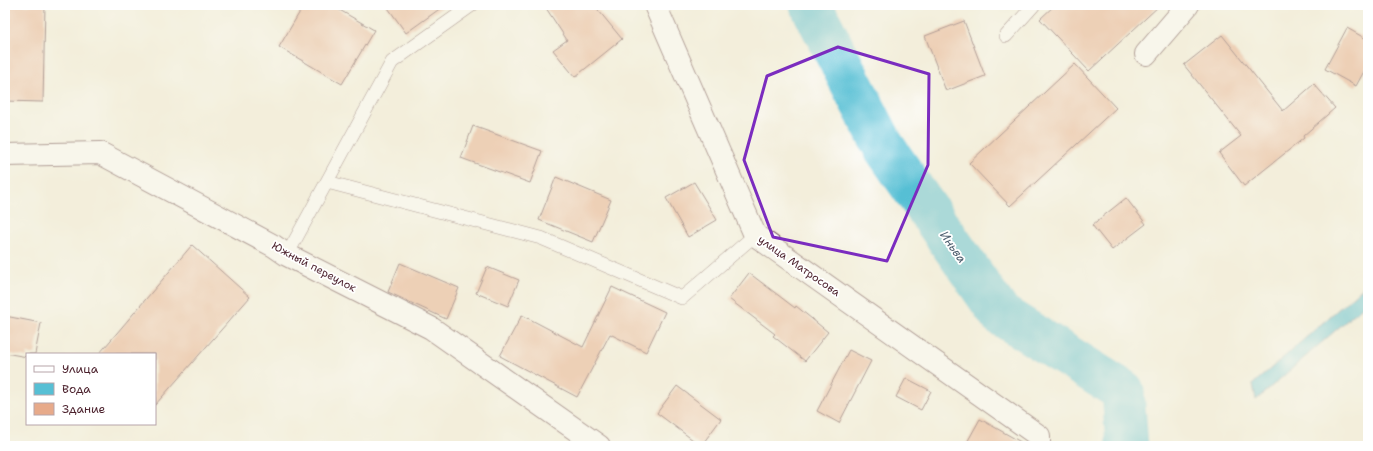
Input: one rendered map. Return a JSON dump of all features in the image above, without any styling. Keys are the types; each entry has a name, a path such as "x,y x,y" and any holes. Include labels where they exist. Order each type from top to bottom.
{"street":[{"name":"улица Матросова","path":"655,5 754,235 1038,436 1039,446"},
{"path":"1146,54 1188,5"},
{"name":"Южный переулок","path":"5,155 100,153 274,246 287,255 432,328 599,446"}],"lane":[{"path":"287,255 392,62 472,5"},
{"path":"1006,36 1034,5"},
{"path":"327,182 541,238 682,298 754,235"}],"highlighted area":[{"path":"838,47 929,74 928,165 887,261 773,237 744,160 767,76"}],"water":[{"path":"1368,283 1368,302 1256,400 1253,384"}],"building":[{"path":"5,5 45,5 43,102 5,101"},
{"path":"304,5 331,5 374,30 342,84 279,47"},
{"path":"386,5 445,5 406,33"},
{"path":"544,5 594,5 622,39 575,77 553,50 567,40"},
{"path":"1055,5 1160,5 1089,71 1040,19"},
{"path":"964,21 985,76 946,91 925,36"},
{"path":"1347,28 1368,40 1368,64 1356,86 1325,69"},
{"path":"1222,35 1283,111 1314,84 1335,108 1303,136 1304,138 1244,186 1219,153 1241,136 1184,65"},
{"path":"1075,64 1116,108 1010,206 969,163"},
{"path":"473,126 542,151 530,183 461,158"},
{"path":"556,177 611,200 593,242 539,220"},
{"path":"694,182 717,220 688,237 666,198"},
{"path":"1126,198 1146,224 1112,250 1092,225"},
{"path":"192,245 250,297 156,404 156,353 100,353"},
{"path":"400,263 459,288 446,319 388,292"},
{"path":"487,267 519,280 508,306 476,293"},
{"path":"749,273 795,308 796,306 828,332 805,361 773,336 775,334 729,299"},
{"path":"612,287 665,312 646,352 610,334 577,397 500,356 522,315 583,347"},
{"path":"5,316 41,323 35,353 26,353 26,357 5,353"},
{"path":"849,350 871,361 839,423 817,411"},
{"path":"906,378 931,391 921,410 896,397"},
{"path":"677,386 721,419 701,446 657,413"},
{"path":"980,419 1026,445 1026,446 965,446"}],"waterway":[{"name":"Иньва","path":"811,5 884,147 1000,314 1123,391 1127,446"}]}
